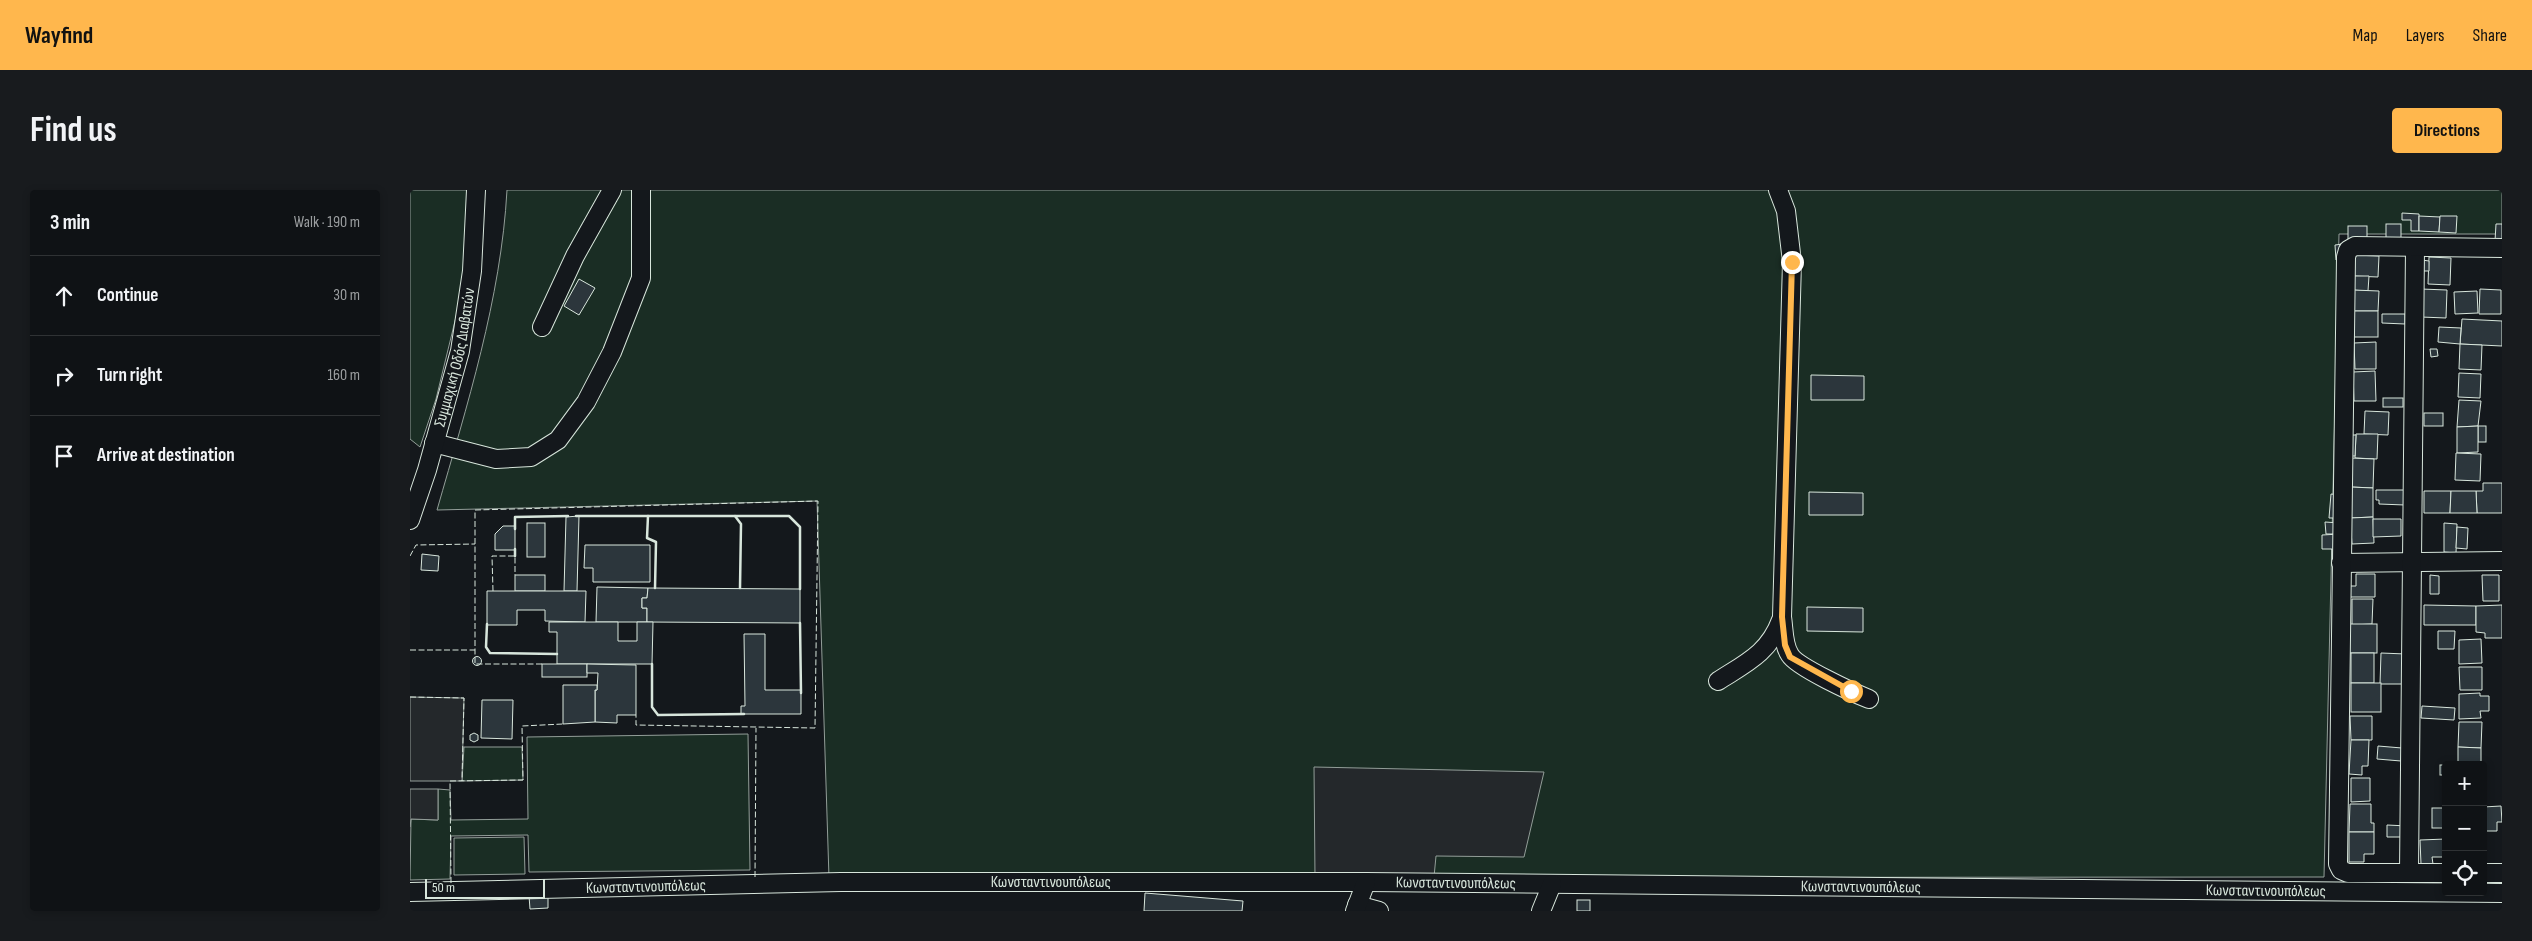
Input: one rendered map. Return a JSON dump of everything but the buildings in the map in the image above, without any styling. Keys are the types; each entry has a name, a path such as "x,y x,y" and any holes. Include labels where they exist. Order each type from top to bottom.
{"street":[{"name":"Συμμαχική Οδός Διαβατών","path":"410,520 460,351 467,318 472,271 476,190"},
{"path":"542,327 575,256 612,190"},
{"path":"434,443 496,459 531,457 558,440 586,402 612,352 641,278 641,190"},
{"path":"1778,190 1786,211 1792,262 1782,617 1785,645 1790,657 1869,699"},
{"path":"2442,873 2348,873 2341,870 2338,864 2346,257 2348,250 2355,246 2502,248"},
{"path":"2409,872 2415,248"},
{"path":"2341,563 2502,561"},
{"path":"1718,681 1755,657 1775,638 1782,617"},
{"path":"2487,873 2502,874"},
{"name":"Κωνσταντινουπόλεως","path":"410,892 841,882 1366,882 2502,893"},
{"path":"1366,882 1356,908 1379,911"},
{"path":"1541,911 1552,884"}],"green space":[{"path":"410,190 469,190 464,284 436,399 420,447 410,439"},
{"path":"507,190 2502,190 2502,234 2339,234 2324,877 829,878 817,501 437,510 471,391 490,311 504,231"},
{"path":"748,734 750,870 529,872 528,835 451,836 450,879 410,880 411,819 438,820 438,789 450,790 451,820 528,819 527,737"},
{"path":"464,747 522,747 523,780 462,781"},
{"path":"524,837 525,874 454,875 454,838"}],"shaded area":[{"path":"410,697 464,698 462,781 410,781"},
{"path":"1314,767 1544,772 1524,857 1436,856 1434,877 1315,877"},
{"path":"410,789 438,789 438,820 411,819 410,827"}],"fence":[{"path":"542,664 475,664 475,510 818,501 815,728 636,725 636,715"},
{"path":"410,556 416,545 475,544"},
{"path":"493,591 492,556 515,556 515,575"},
{"path":"410,650 475,650"},
{"path":"410,697 464,698 462,781"},
{"path":"451,883 450,781 523,780 522,726 563,724"},
{"path":"755,877 756,728"}],"wall":[{"path":"515,529 515,517 568,516"},
{"path":"576,516 789,516 800,527 800,589"},
{"path":"648,516 647,538 656,542 655,588"},
{"path":"735,516 741,524 740,588"},
{"path":"515,549 515,556"},
{"path":"800,623 801,693"},
{"path":"487,624 486,647 490,653 557,654"},
{"path":"652,664 652,707 658,715 744,714"}],"route":[{"path":"1792,262 1788,472 1782,617 1785,645 1790,657 1851,691"}]}
